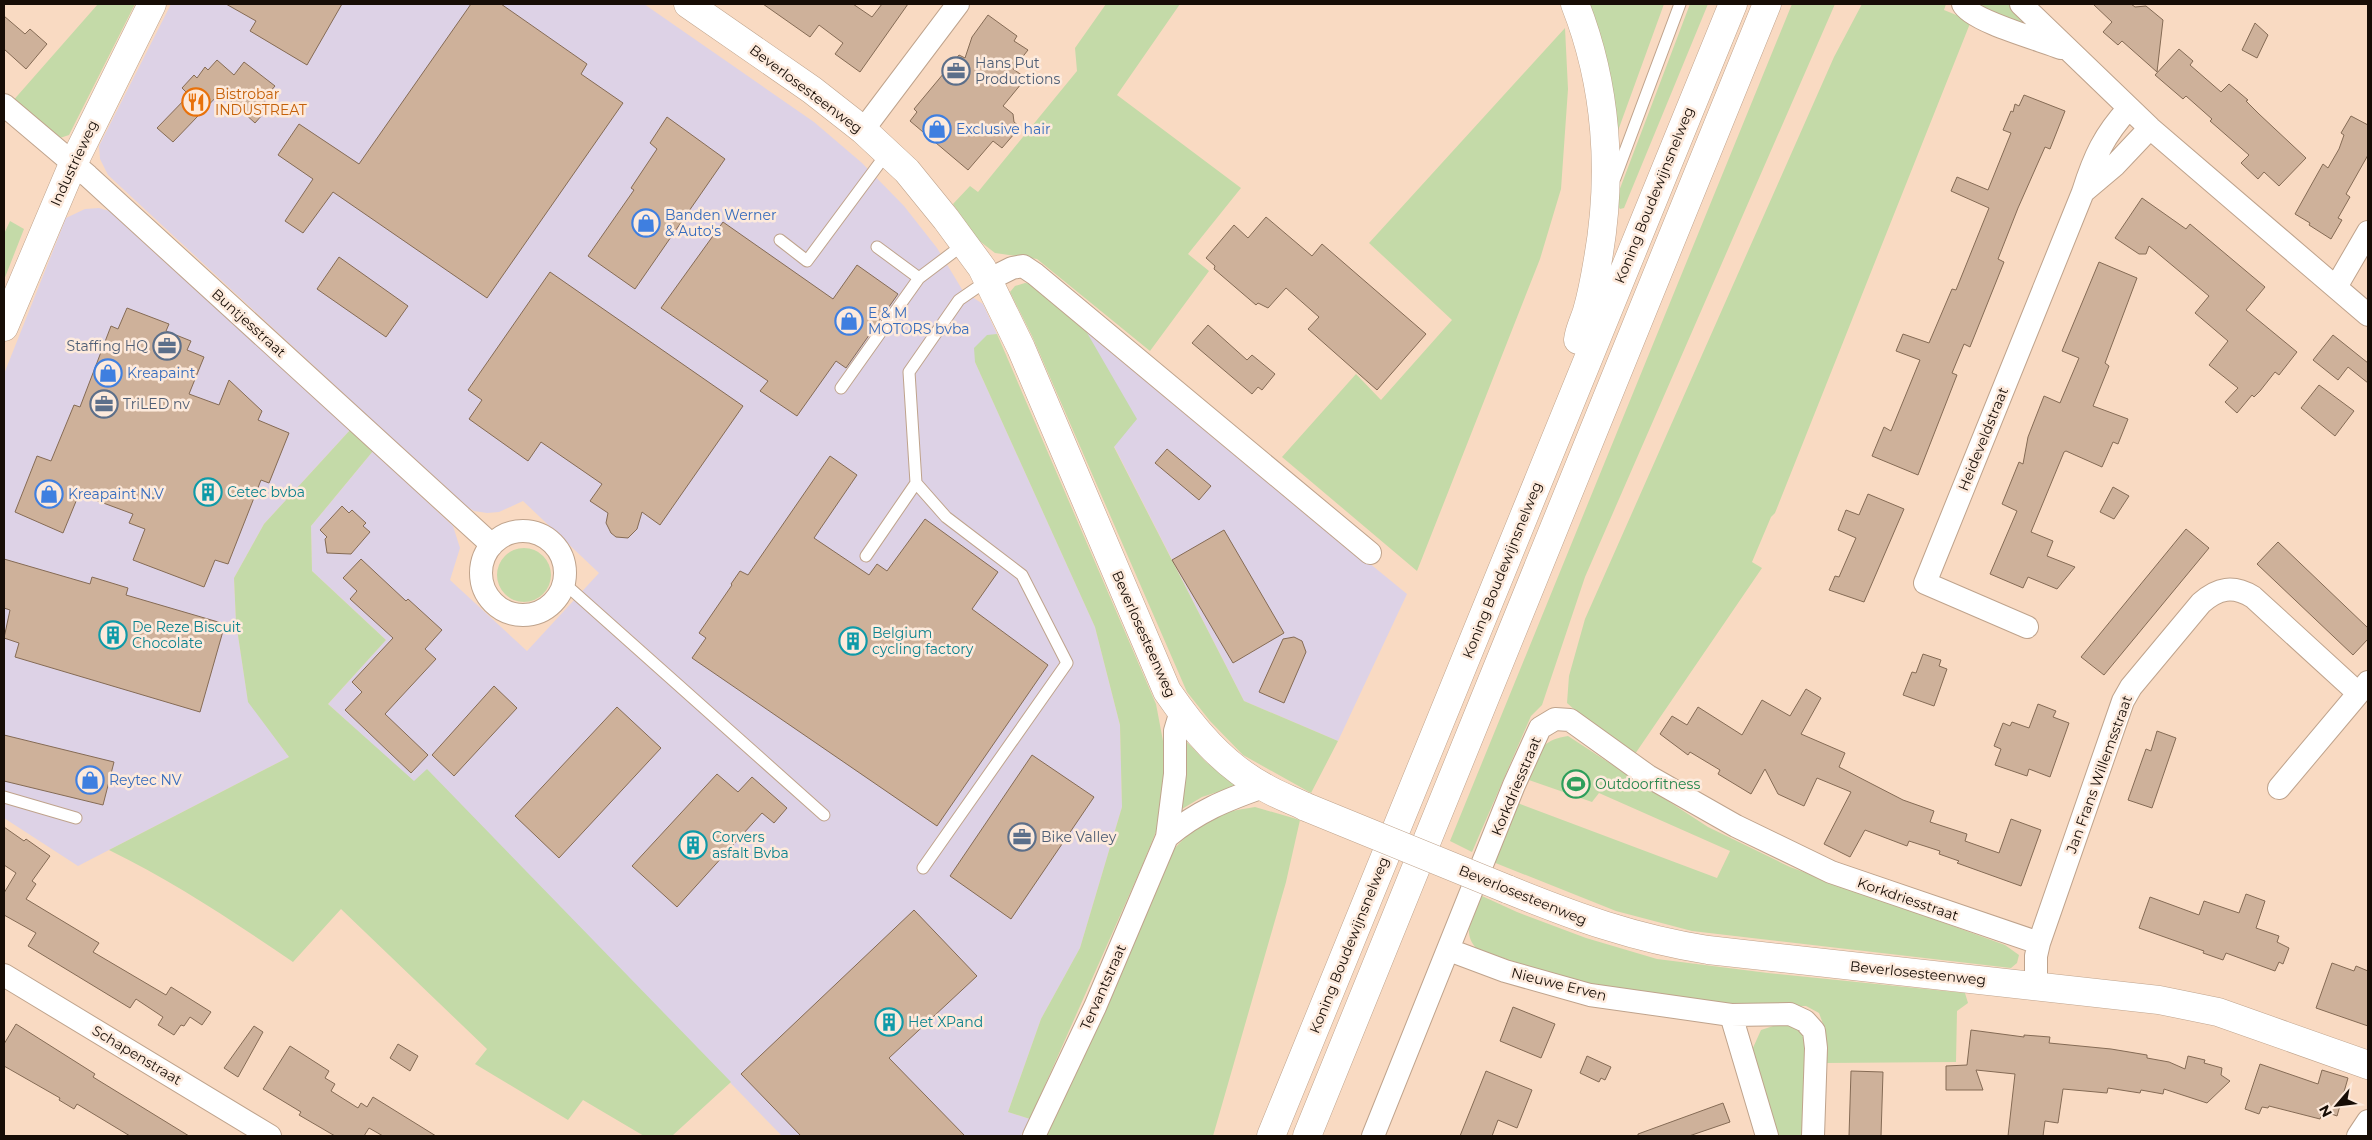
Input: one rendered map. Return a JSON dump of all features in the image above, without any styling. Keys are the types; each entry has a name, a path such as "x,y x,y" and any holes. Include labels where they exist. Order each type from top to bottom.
{"main road":[{"name":"Industrieweg","path":"4,327 72,164 152,4"},
{"name":"Beverlosesteenweg","path":"688,4 812,90 863,130 918,185 964,244 988,280 1021,348 1168,691 1194,729 1223,758 1264,787 1306,807 1577,917 1661,942 1708,950 2159,1000 2218,1012 2368,1065"},
{"path":"1575,4 1598,84 1605,143 1605,206 1594,284 1578,338 1581,374"},
{"name":"Koning Boudewijnsnelweg","path":"1271,1136 1733,4"},
{"path":"1307,1136 1767,4"}],"street":[{"path":"863,130 958,4"},
{"path":"1963,4 1971,14 2070,50"},
{"path":"2021,4 2150,128 2368,315"},
{"name":"Buntjesstraat","path":"4,105 72,164 492,544"},
{"path":"2083,192 2095,156 2111,127 2129,108"},
{"path":"2083,192 2115,165 2150,128"},
{"name":"Heideveldstraat","path":"2027,627 1925,583 2083,192"},
{"path":"2336,287 2368,232"},
{"path":"988,280 1012,268 1024,266 1370,554"},
{"path":"517,531 531,531 544,536 555,545 562,557 566,570 565,584 554,602 537,614 523,616 509,614 497,607 488,596 482,584 481,570 484,556 492,544 503,536 517,531"},
{"name":"Jan Frans Willemsstraat","path":"2036,986 2036,956 2039,943 2123,702 2131,687 2201,603 2212,594 2223,589 2234,589 2254,597 2363,687 2279,788"},
{"name":"Tervantstraat","path":"1034,1136 1095,1006 1167,837 1175,774 1175,730 1181,711"},
{"name":"Korkdriesstraat","path":"1373,1136 1514,785 1540,728 1554,719 1570,720 1648,776 1736,826 1831,872 2039,943"},
{"name":"Tervantstraat","path":"1167,837 1189,818 1204,810 1264,787"},
{"name":"Nieuwe Erven","path":"1449,950 1505,970 1590,995 1731,1015 1790,1014 1805,1021 1814,1031 1816,1048 1813,1136"},
{"name":"Schapenstraat","path":"4,975 270,1136"},
{"path":"1731,1015 1768,1136"},
{"path":"2358,1136 2368,1121"}],"lane":[{"path":"1605,206 1680,4"},
{"path":"780,240 807,262 887,153"},
{"path":"841,388 919,278 964,244"},
{"path":"877,247 919,278"},
{"path":"923,868 1067,662 1022,575 946,517 916,483 909,372 959,300 988,280"},
{"path":"866,556 916,483"},
{"path":"565,584 824,815"},
{"path":"4,797 76,818"}],"shaded area":[{"path":"171,4 644,4 814,122 862,163 904,206 937,248 963,291 983,304 997,334 987,336 975,362 1095,627 1120,725 1122,807 1080,948 1041,1019 1008,1112 1030,1119 1021,1136 782,1136 427,770 414,782 328,704 386,640 312,571 311,526 373,451 453,526 460,548 450,580 527,651 599,573 523,501 499,512 487,513 474,511 459,501 108,175 100,159 99,146"},
{"path":"99,208 113,212 351,429 264,524 234,578 236,622 248,701 289,757 78,866 4,818 4,374 66,218 85,209"},
{"path":"1086,331 1407,594 1338,741 1244,701 1114,446"}],"green space":[{"path":"98,4 135,4 69,135 60,138 11,103"},
{"path":"1106,4 1180,4 1117,95 1241,188 1188,254 1209,271 1150,351 1037,259 995,253 977,239 953,204 970,186 978,192 1077,71 1075,48"},
{"path":"1588,4 1664,4 1615,139"},
{"path":"1690,4 1708,4 1624,208 1620,209 1616,199"},
{"path":"1792,4 1835,4 1585,577 1542,705 1531,716 1472,852 1450,841"},
{"path":"1862,4 1946,4 1944,10 1971,21 1775,513 1771,517 1752,562 1762,568 1635,754 1586,720 1567,703 1569,676 1585,619 1834,57"},
{"path":"1970,4 2010,4 2030,23 2031,28"},
{"path":"1565,28 1568,89 1561,189 1540,259 1417,571 1282,457 1356,374 1381,400 1452,320 1369,243"},
{"path":"10,221 24,229 4,280 4,234"},
{"path":"1025,283 1033,284 1086,331 1137,419 1114,447 1244,701 1338,741 1311,793 1243,755 1210,721 1187,692 1032,336 1010,292 1015,286"},
{"path":"997,334 1156,704 1163,741 1165,778 1162,817 1030,1119 1008,1112 1041,1019 1080,948 1122,807 1120,725 1095,627 975,362 974,348 987,335"},
{"path":"351,429 373,451 311,526 312,571 386,640 328,704 414,781 427,769 731,1082 672,1136 644,1136 583,1100 568,1120 475,1064 487,1049 341,909 293,962 157,875 109,850 289,757 248,702 236,622 234,578 264,524"},
{"path":"524,548 534,550 543,556 549,565 551,575 549,585 543,594 534,600 524,602 514,600 505,594 499,585 497,575 499,565 505,556 514,550"},
{"path":"1568,736 1708,827 1790,867 2005,945 2019,955 2017,963 2011,968 1692,931 1616,911 1493,862 1515,802 1717,878 1730,851 1599,793 1592,802 1526,779 1540,750 1551,741"},
{"path":"1184,739 1206,762 1236,786 1202,797 1182,809"},
{"path":"1255,807 1300,820 1286,882 1213,1136 1043,1136 1174,849 1193,831 1210,819 1229,812"},
{"path":"1482,896 1517,912 1586,938 1657,959 1768,973 1965,993 1968,1003 1957,1011 1956,1062 1824,1063 1825,1029 1819,1013 1806,1006 1724,1006 1591,988 1477,949 1469,936 1469,930 1472,916"},
{"path":"1782,1023 1797,1028 1806,1038 1805,1136 1777,1136 1752,1050 1761,1030"}],"building":[{"path":"226,4 342,4 307,65 250,31 256,21"},
{"path":"471,4 501,4 587,64 581,74 623,103 487,298 333,192 303,233 285,221 313,179 278,155 299,124 359,164"},
{"path":"763,4 853,4 872,17 882,4 908,4 860,72 835,54 843,43 819,25 810,37"},
{"path":"2093,4 2146,6 2163,20 2157,72 2122,41 2118,45 2103,32 2112,22"},
{"path":"988,15 1017,36 1014,41 1028,50 1013,69 1026,78 1003,106 1013,114 1014,122 1020,127 1002,148 993,141 968,170 910,121 917,112 914,109 959,55 965,58 972,37"},
{"path":"4,16 25,34 30,29 47,44 26,69 4,49"},
{"path":"2255,23 2268,35 2257,58 2242,50"},
{"path":"2179,49 2193,61 2190,65 2221,92 2229,84 2248,100 2246,101 2306,158 2279,186 2264,172 2258,179 2241,163 2249,155 2210,121 2212,119 2186,96 2183,99 2155,75"},
{"path":"217,60 234,75 244,62 275,86 263,100 270,106 255,123 221,92 173,142 157,128 189,95 182,88 194,75 197,78 205,67 208,70"},
{"path":"2024,95 2065,111 2050,149 2045,147 2018,208 1998,259 2004,262 1970,347 1964,344 1952,373 1957,375 1918,475 1872,456 1884,427 1891,431 1920,360 1896,351 1903,334 1929,343 1952,289 1956,290 1989,208 1951,191 1957,177 1988,190 2011,133 2003,130 2011,111 2013,112 2015,104 2019,106"},
{"path":"2351,116 2368,125 2368,155 2346,194 2350,197 2338,218 2342,220 2331,239 2295,214 2323,164 2328,168 2339,149 2344,135 2341,133"},
{"name":"Banden Werner & Auto's","path":"667,117 725,159 635,289 588,256 634,190 631,188 657,149 650,143"},
{"path":"2142,198 2186,229 2190,224 2265,287 2246,310 2297,352 2279,375 2275,372 2260,391 2254,397 2252,395 2237,413 2225,402 2238,388 2209,365 2228,341 2195,313 2209,296 2149,246 2146,254 2139,254 2115,238"},
{"path":"1266,217 1312,256 1322,244 1426,334 1377,390 1308,329 1319,317 1286,288 1268,308 1258,303 1256,305 1214,269 1215,266 1206,258 1234,225 1248,238"},
{"path":"723,222 833,299 857,265 898,294 846,368 836,361 797,416 760,391 768,381 661,308"},
{"path":"339,257 408,306 386,337 317,289"},
{"path":"2099,262 2137,278 2105,363 2109,366 2093,406 2128,419 2118,444 2113,442 2102,467 2066,451 2064,452 2031,532 2053,541 2047,556 2075,567 2057,589 2028,577 2023,588 1990,574 2017,511 2002,504 2019,462 2023,464 2028,437 2044,396 2060,403 2079,358 2062,351"},
{"path":"550,272 743,406 660,525 642,512 637,529 628,538 616,537 611,533 606,523 608,513 590,501 602,484 541,442 528,461 469,419 482,400 468,390"},
{"path":"127,308 169,324 166,331 191,341 187,350 204,357 189,394 219,405 229,380 262,411 258,420 289,433 269,483 261,480 228,564 215,560 204,587 133,560 145,529 129,523 133,514 79,494 63,533 15,512 37,456 51,461 74,405 80,407 111,326 118,329"},
{"path":"1208,325 1247,360 1252,355 1275,374 1262,390 1258,387 1252,394 1192,343"},
{"path":"2333,335 2368,363 2368,383 2348,367 2338,380 2313,360"},
{"path":"2319,385 2354,411 2335,436 2301,408"},
{"path":"1167,449 1211,486 1199,500 1155,463"},
{"name":"Belgium cycling factory","path":"830,456 857,475 814,538 869,575 877,564 887,571 925,519 998,572 972,609 1048,665 937,826 692,658 706,638 699,633 731,584 740,571 748,575"},
{"path":"2113,487 2129,496 2114,519 2100,512"},
{"path":"1868,494 1904,509 1864,602 1829,590 1835,576 1839,577 1856,538 1838,530 1846,510 1859,515"},
{"path":"342,506 349,513 352,510 366,523 363,526 370,532 351,554 327,553 325,539 327,537 320,530"},
{"path":"2186,529 2209,548 2104,675 2081,657"},
{"path":"1224,530 1284,633 1233,663 1172,560"},
{"path":"2278,542 2368,628 2368,639 2353,655 2257,564"},
{"name":"De Reze Biscuit Chocolate","path":"4,559 90,584 92,577 128,588 126,595 225,624 200,712 15,657 19,643 4,638 10,610 4,608"},
{"path":"361,559 406,601 408,599 442,630 425,649 436,659 385,714 428,755 411,773 345,710 362,692 352,682 393,638 350,599 357,591 343,578"},
{"path":"1294,637 1302,641 1306,652 1284,703 1259,692 1283,639"},
{"path":"1923,654 1941,660 1939,666 1947,669 1934,706 1903,695 1912,672 1916,673"},
{"path":"494,686 517,708 454,776 432,755"},
{"path":"1806,689 1821,698 1801,734 1845,753 1839,767 1903,800 1934,811 1930,822 1967,834 1965,841 1999,853 2011,819 2041,830 2021,886 1957,863 1959,861 1939,854 1940,851 1909,841 1907,846 1865,830 1850,857 1824,844 1851,792 1817,778 1804,806 1778,794 1765,769 1751,794 1718,774 1720,770 1690,752 1688,755 1660,734 1672,716 1687,725 1698,707 1742,735 1762,700 1790,716"},
{"path":"2038,704 2056,711 2053,717 2069,723 2050,777 2029,769 2027,776 1995,765 2001,749 1994,746 2003,723 2010,726 2012,722 2029,728"},
{"path":"617,707 661,748 559,858 515,816"},
{"path":"2157,731 2176,738 2152,808 2128,800 2146,749 2151,751"},
{"path":"4,735 114,762 103,805 4,781"},
{"name":"Bike Valley","path":"1032,755 1094,797 1011,919 950,876"},
{"name":"Corvers asfalt Bvba","path":"717,774 738,792 752,777 787,808 774,823 762,813 677,907 632,866"},
{"path":"4,827 24,841 26,839 50,856 32,881 36,884 26,899 99,943 93,952 166,995 171,987 211,1012 202,1025 190,1017 174,1035 158,1025 163,1017 136,999 130,1008 28,946 36,933 4,915 4,893 16,873 4,865"},
{"path":"2246,894 2265,901 2256,928 2279,936 2277,942 2289,948 2283,964 2279,962 2275,971 2226,953 2223,960 2203,953 2204,951 2139,928 2150,897 2199,915 2204,901 2239,913"},
{"name":"Het XPand","path":"914,910 977,976 889,1058 965,1136 801,1136 741,1074"},
{"path":"2332,963 2354,971 2356,966 2368,971 2368,1026 2316,1008"},
{"path":"1513,1007 1555,1024 1541,1058 1500,1041"},
{"path":"16,1024 95,1074 93,1077 189,1136 130,1136 77,1104 74,1109 59,1100 60,1098 4,1066 4,1044"},
{"path":"254,1026 263,1032 238,1077 224,1068"},
{"path":"1971,1030 2024,1037 2024,1035 2050,1037 2049,1043 2111,1049 2147,1055 2147,1058 2169,1062 2185,1069 2188,1056 2205,1060 2204,1063 2222,1068 2221,1075 2230,1081 2207,1103 2164,1089 2163,1094 2141,1090 2140,1093 2108,1088 2107,1093 2063,1089 2058,1123 2045,1121 2043,1136 2008,1136 2015,1074 1976,1070 1983,1090 1946,1090 1946,1066 1967,1065"},
{"path":"398,1044 418,1056 410,1071 390,1058"},
{"path":"290,1046 329,1071 325,1078 335,1084 331,1091 358,1108 361,1103 367,1107 373,1097 436,1136 383,1136 369,1128 364,1136 335,1136 299,1115 301,1112 263,1089"},
{"path":"1587,1056 1611,1067 1605,1080 1601,1078 1599,1082 1580,1073"},
{"path":"2260,1064 2318,1084 2322,1070 2348,1078 2337,1116 2323,1111 2320,1119 2269,1106 2268,1108 2262,1107 2259,1114 2245,1109"},
{"path":"1486,1071 1532,1090 1517,1128 1498,1120 1492,1136 1460,1136"},
{"path":"1851,1071 1883,1072 1881,1136 1849,1136"},
{"path":"1723,1103 1730,1122 1689,1136 1638,1136 1638,1134"}],"place":[{"name":"Hans Put Productions","path":"956,71"},
{"name":"Bistrobar INDUSTREAT","path":"196,102"},
{"name":"Exclusive hair","path":"937,129"},
{"name":"Banden Werner & Auto's","path":"646,223"},
{"name":"E & M MOTORS bvba","path":"849,321"},
{"name":"Staffing HQ","path":"167,346"},
{"name":"Kreapaint","path":"108,373"},
{"name":"TriLED nv","path":"104,404"},
{"name":"Cetec bvba","path":"208,492"},
{"name":"Kreapaint N.V","path":"49,494"},
{"name":"De Reze Biscuit Chocolate","path":"113,635"},
{"name":"Belgium cycling factory","path":"853,641"},
{"name":"Reytec NV","path":"90,780"},
{"name":"Outdoorfitness","path":"1576,784"},
{"name":"Bike Valley","path":"1022,837"},
{"name":"Corvers asfalt Bvba","path":"693,845"},
{"name":"Het XPand","path":"889,1022"}]}
